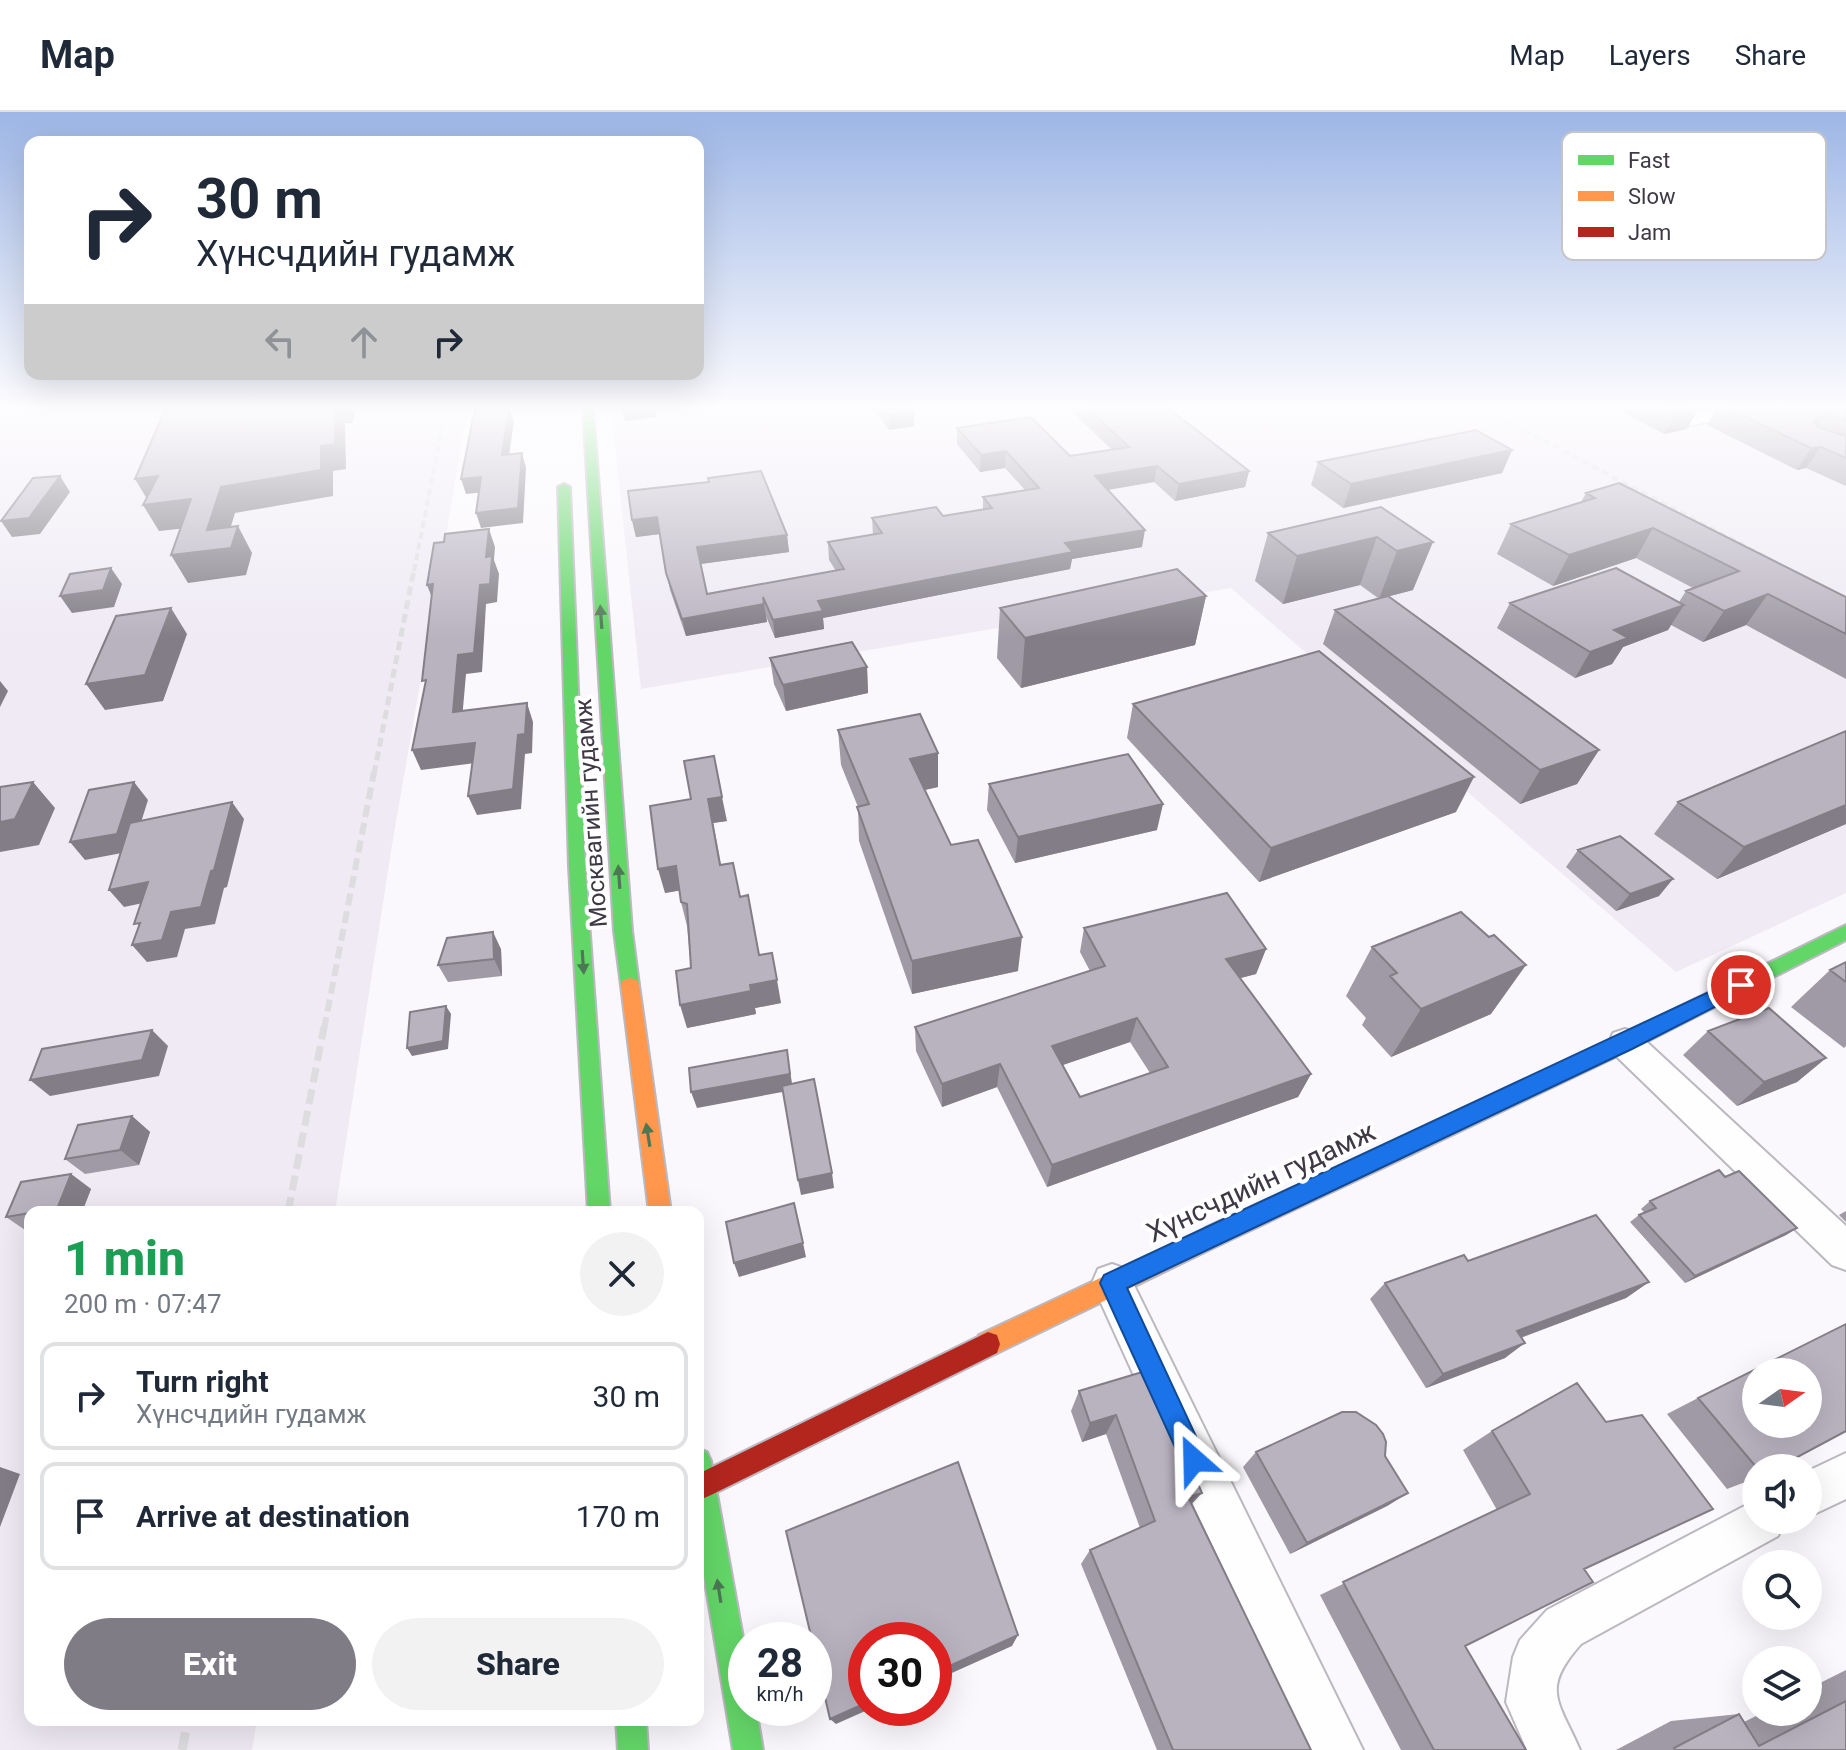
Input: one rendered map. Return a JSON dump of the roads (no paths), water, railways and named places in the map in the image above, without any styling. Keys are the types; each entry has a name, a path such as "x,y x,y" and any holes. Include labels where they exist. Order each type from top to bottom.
{"main road":[{"name":"Москвагийн гудамж","path":"563,484 577,866 599,1206"},
{"name":"Москвагийн гудамж","path":"593,484 623,931 659,1206"},
{"name":"Хүнсчдийн гудамж","path":"704,1485 1112,1283 1625,1043 1846,932"},
{"path":"704,1497 748,1750"},
{"path":"631,1726 633,1750"}],"street":[{"path":"1625,1043 1846,1252"},
{"path":"1112,1283 1194,1460 1337,1750"},
{"path":"1822,1488 1846,1475"},
{"path":"1554,1750 1531,1702 1537,1657 1564,1627 1742,1531"}],"railway":[{"path":"414,571 431,484"},
{"path":"1627,484 1775,562"},
{"path":"374,774 414,569"},
{"path":"324,1029 374,772"},
{"path":"289,1206 324,1027"},
{"path":"182,1750 187,1726"}]}
